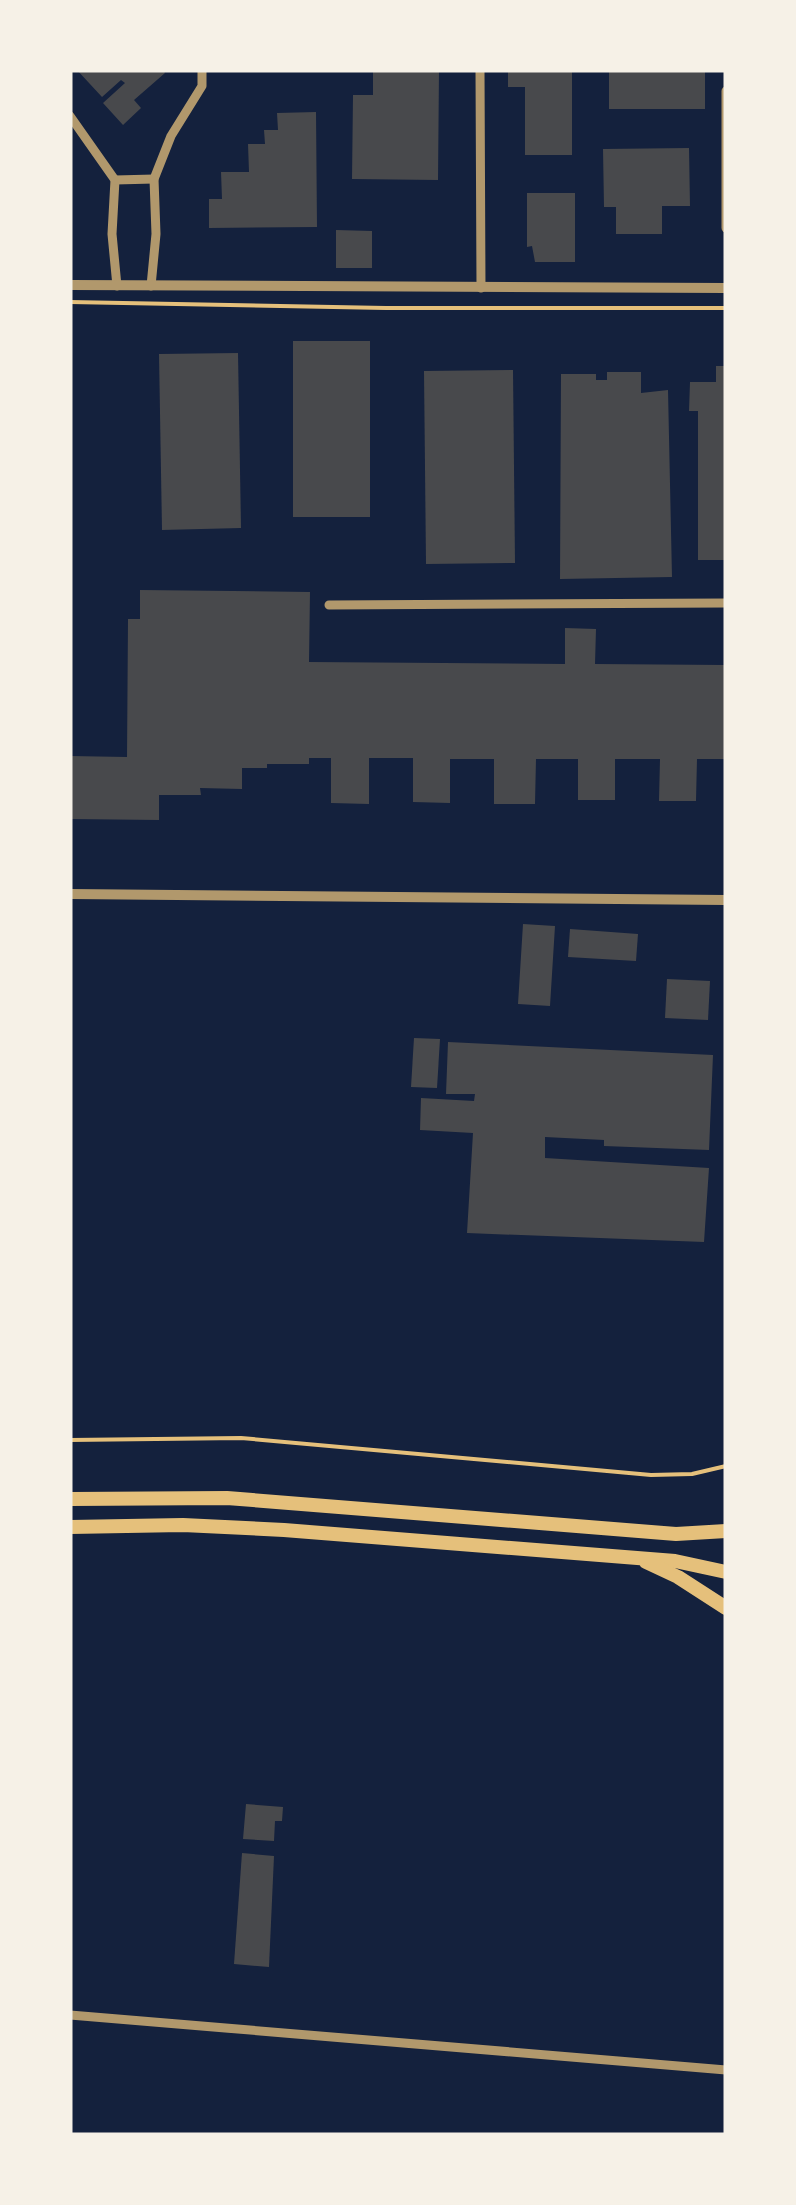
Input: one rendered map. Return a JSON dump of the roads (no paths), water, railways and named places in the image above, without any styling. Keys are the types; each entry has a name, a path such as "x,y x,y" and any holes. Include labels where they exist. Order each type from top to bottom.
{"main road":[{"path":"70,1499 226,1498 676,1534 726,1531"},
{"path":"70,1527 183,1525 284,1530 636,1557 700,1564 726,1572"},
{"path":"636,1557 678,1576 726,1608"}],"street":[{"path":"151,286 156,234 154,179 171,136 202,86 202,70"},
{"path":"480,70 481,288"},
{"path":"726,91 726,228"},
{"path":"70,116 115,180 112,234 116,286"},
{"path":"115,180 154,179"},
{"path":"70,286 726,288"},
{"path":"329,605 726,603"},
{"path":"70,894 726,900"},
{"path":"70,2015 726,2070"}]}
